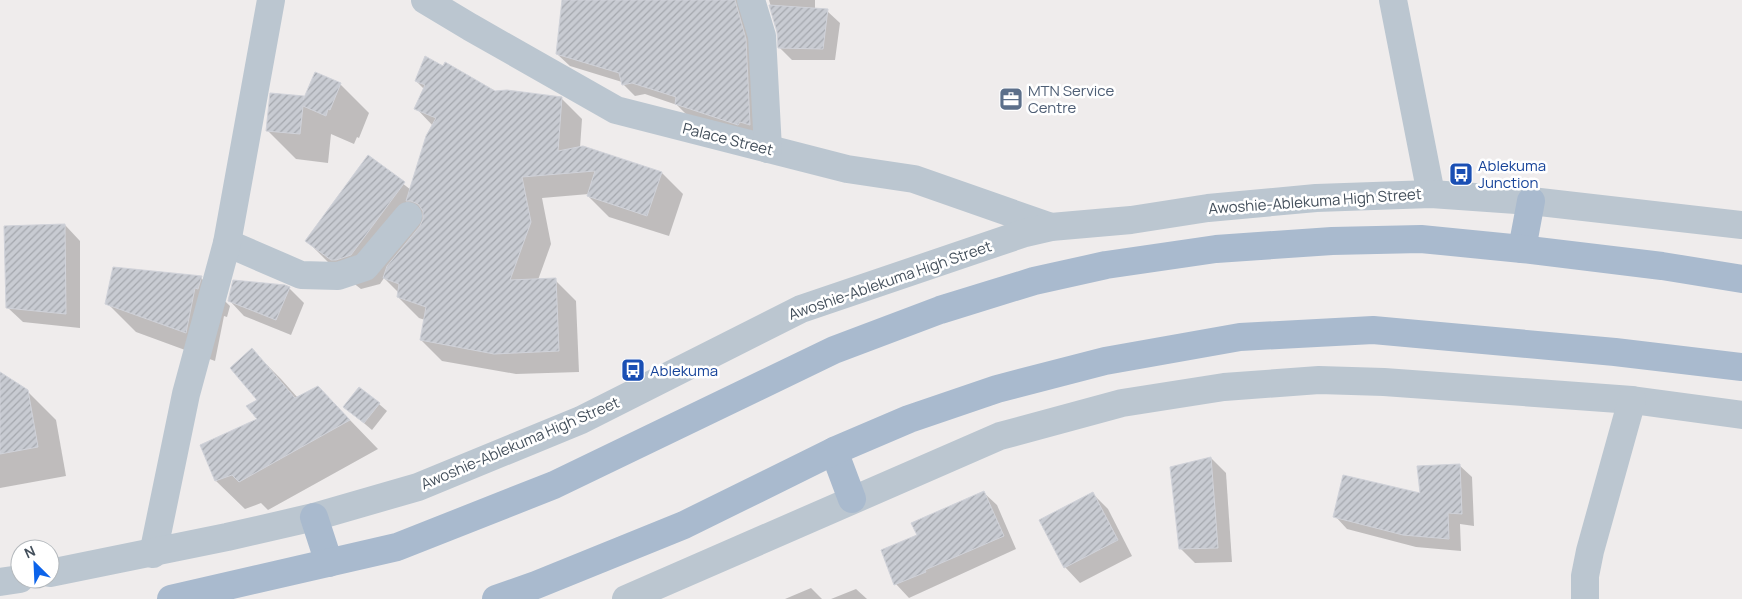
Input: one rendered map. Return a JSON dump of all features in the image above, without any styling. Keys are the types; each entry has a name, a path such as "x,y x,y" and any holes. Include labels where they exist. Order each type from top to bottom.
{"main road":[{"path":"1522,249 1531,201"},
{"path":"170,599 397,547 554,485 834,350 940,310 1034,281 1106,265 1216,249 1332,241 1421,239 1662,266 1742,279"},
{"path":"496,599 536,586 684,525 834,451 909,420 997,389 1105,361 1240,337 1373,330 1615,352 1742,367"},
{"path":"834,451 852,499"},
{"path":"314,517 329,563"}],"street":[{"path":"153,554 186,394 227,243 271,0"},
{"name":"Palace Street","path":"425,0 616,110 847,169 914,179 1051,227"},
{"path":"751,0 762,36 768,149"},
{"path":"1393,0 1431,194"},
{"name":"Awoshie-Ablekuma High Street","path":"60,572 153,554 314,517 418,487 581,420 801,309 1025,233 1051,227 1130,220 1218,207 1316,198 1431,194 1531,201 1742,225"},
{"path":"227,243 301,275 338,276 365,267 408,216"},
{"path":"626,599 1000,436 1122,403 1224,386 1328,380 1384,382 1632,400 1742,415"},
{"path":"1585,599 1585,576 1590,551 1632,400"}],"building":[{"path":"562,0 735,0 746,39 750,125 740,122 738,125 675,104 676,97 632,83 622,85 619,73 556,54"},
{"path":"769,5 828,9 823,49 778,48 777,32"},
{"path":"425,56 443,66 445,62 495,91 507,90 562,97 558,151 583,146 662,172 647,216 587,196 595,171 522,177 531,222 510,280 556,278 559,351 494,354 420,340 426,307 397,297 399,284 383,278 387,266 420,226 423,219 423,211 418,204 406,201 426,136 436,118 414,109 425,85 415,81"},
{"path":"315,72 341,83 326,116 303,106 300,134 266,131 270,93 304,96 303,100"},
{"path":"368,155 405,182 351,255 331,260 305,241"},
{"path":"65,224 66,314 6,308 4,226"},
{"path":"113,267 202,276 198,289 195,288 186,333 105,304"},
{"path":"233,280 290,287 276,320 228,301"},
{"path":"252,348 295,398 318,386 350,420 239,482 232,475 215,481 200,445 257,419 246,406 257,400 230,368"},
{"path":"0,372 28,390 38,447 0,454"},
{"path":"359,387 380,403 364,423 343,407"},
{"path":"1211,457 1218,548 1179,549 1170,467"},
{"path":"1460,464 1462,514 1448,513 1449,539 1403,535 1333,517 1343,475 1420,493 1417,466"},
{"path":"984,491 1004,536 894,585 881,550 917,535 911,523"},
{"path":"1093,492 1118,540 1064,568 1039,520"}],"place":[{"name":"MTN Service Centre","path":"1011,99"},
{"name":"Ablekuma Junction","path":"1461,174"},
{"name":"Ablekuma","path":"633,370"}]}
